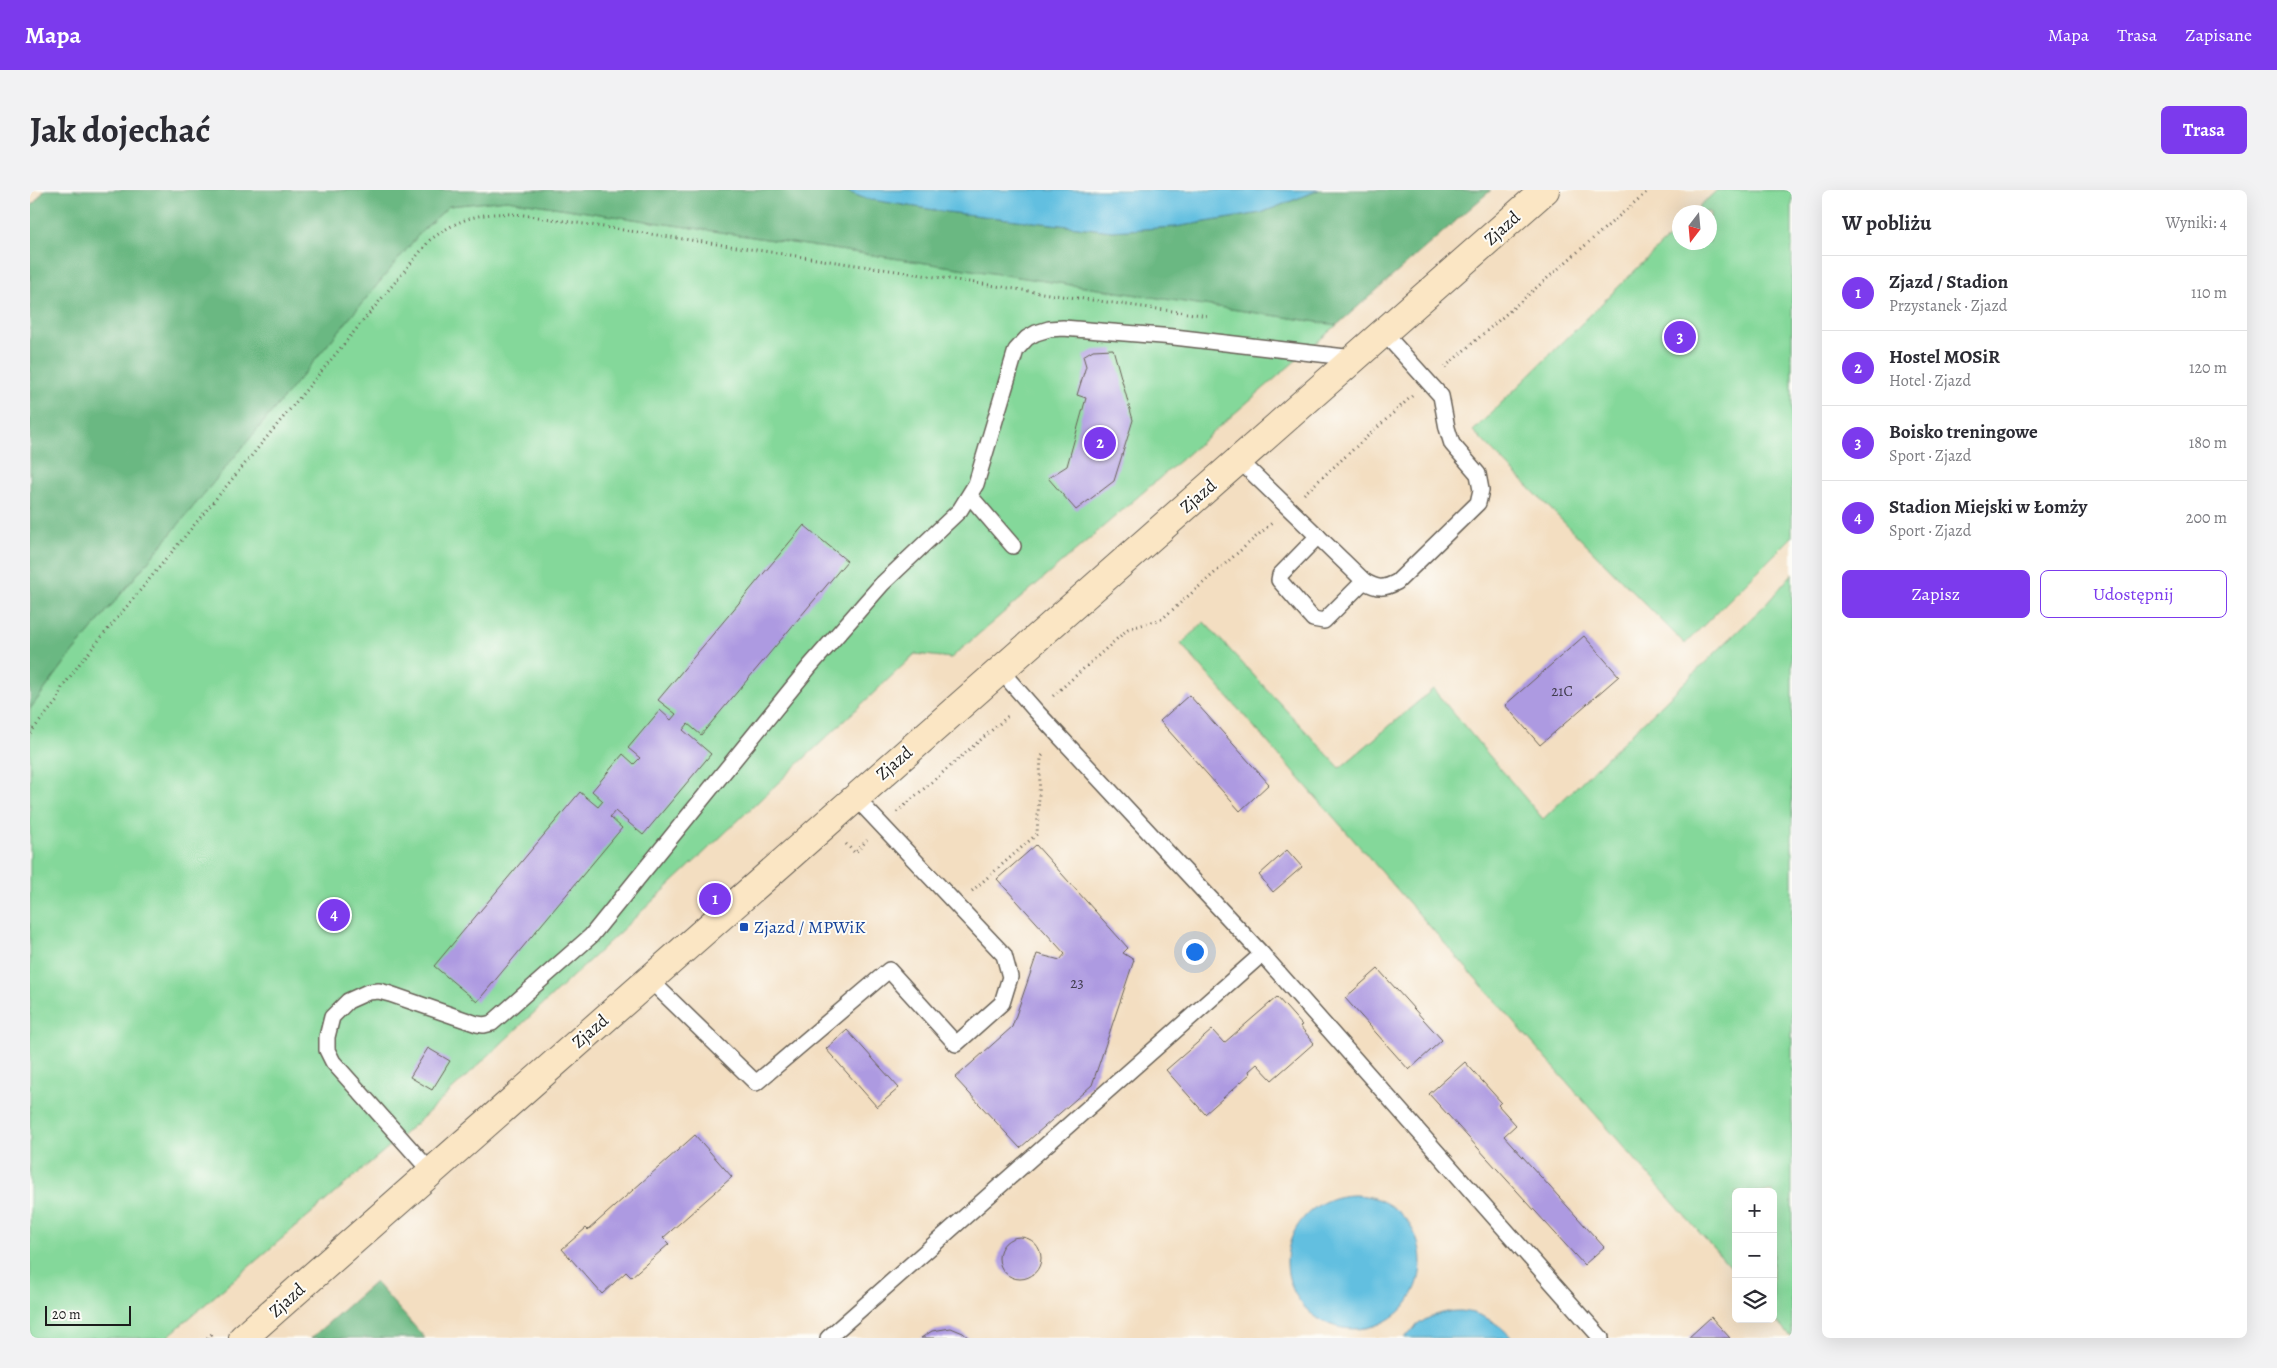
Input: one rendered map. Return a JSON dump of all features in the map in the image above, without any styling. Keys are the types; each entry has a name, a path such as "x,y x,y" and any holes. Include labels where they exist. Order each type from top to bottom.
{"main road":[{"name":"Zjazd","path":"243,1338 1545,190"}],"lane":[{"path":"431,1172 333,1062 327,1050 327,1037 332,1017 336,1011 354,996 379,991 477,1024 492,1023 591,936 810,666 882,584 960,510 970,496 978,476 1013,357 1022,343 1036,333 1049,329 1063,328 1174,337 1356,358"},
{"path":"1239,460 1364,582 1373,587 1384,588 1397,582 1478,503 1481,490 1478,474 1452,444 1441,396 1384,333"},
{"path":"970,496 1013,546"},
{"path":"1318,536 1280,575 1279,580 1313,618 1324,621 1364,582"},
{"path":"1000,670 1262,954 1602,1338"},
{"path":"649,979 756,1083 889,970 956,1044 1002,1003 1010,977 1004,955 855,797"},
{"path":"828,1338 1262,954"}],"path":[{"path":"826,823 855,853 882,825 1006,717 1016,715 1025,721 1128,629 1162,619 1289,508 1428,382 1649,190"},
{"path":"30,733 57,701 62,688 80,663 430,240 444,229 474,215 507,213 1218,318"},
{"path":"957,904 1037,834 1041,757 1062,738"}],"green space":[{"path":"45,190 843,190 866,199 947,212 1112,231 1175,227 1261,213 1319,190 1491,190 1337,325 507,200 449,206 421,232 72,653 30,709 30,208"},
{"path":"1717,190 1792,190 1792,537 1685,644 1473,431 1672,234 1672,250 1717,250 1717,205 1701,205"},
{"path":"507,200 1337,325 951,658 915,654 420,1120 166,1338 30,1338 30,709 72,653 421,232 449,206"},
{"path":"1792,574 1792,1338 1777,1321 1777,1188 1732,1188 1732,1269 1181,644 1204,622 1340,768 1433,689 1543,819 1767,603"},
{"path":"375,1282 425,1338 311,1338"}],"water":[{"path":"843,190 1319,190 1261,213 1175,227 1112,231 947,212 866,199"},
{"path":"1354,1195 1379,1200 1401,1215 1416,1237 1421,1262 1416,1287 1401,1309 1379,1324 1354,1329 1329,1324 1307,1309 1292,1287 1287,1262 1292,1237 1307,1215 1329,1200"},
{"path":"1452,1311 1460,1311 1489,1319 1512,1338 1405,1338 1416,1326 1429,1318"}],"building":[{"path":"1113,349 1133,420 1114,481 1076,510 1048,478 1067,466 1086,398 1077,395 1086,366 1083,356 1093,350"},
{"path":"804,525 847,561 701,735 688,724 683,730 711,754 643,835 615,811 610,817 622,828 477,1002 434,966 580,792 598,807 603,801 592,791 623,754 634,764 640,758 628,748 660,710 671,720 676,714 658,700"},
{"path":"1584,636 1619,676 1540,745 1505,705"},
{"path":"1189,695 1269,784 1240,811 1160,721"},
{"path":"1036,845 1128,948 1123,953 1134,960 1092,1085 1020,1148 955,1078 1012,1027 1037,954 1060,960 1065,954 997,879"},
{"path":"1287,850 1302,867 1273,892 1259,875"},
{"path":"1378,969 1442,1040 1409,1070 1345,998"},
{"path":"1277,997 1302,1025 1300,1026 1314,1043 1272,1080 1257,1064 1249,1071 1250,1074 1205,1114 1166,1070 1212,1030 1224,1043"},
{"path":"847,1030 899,1088 877,1107 826,1049"},
{"path":"428,1048 450,1061 432,1090 410,1077"},
{"path":"1465,1062 1501,1102 1498,1105 1516,1125 1504,1136 1604,1247 1584,1265 1429,1094"},
{"path":"695,1135 732,1177 663,1238 669,1244 631,1277 626,1272 602,1294 562,1249 586,1228 588,1230"},
{"path":"1016,1237 1024,1237 1035,1243 1041,1258 1035,1273 1024,1279 1016,1279 1005,1273 999,1262 999,1254 1005,1243"},
{"path":"1711,1317 1730,1338 1688,1338"},
{"path":"951,1328 969,1338 921,1338 932,1331"}],"place":[{"name":"Boisko treningowe","path":"1680,337"},
{"name":"Hostel MOSiR","path":"1100,443"},
{"name":"Zjazd / Stadion","path":"715,899"},
{"name":"Stadion Miejski w Łomży","path":"334,915"},
{"name":"Zjazd / MPWiK","path":"744,927"}]}
